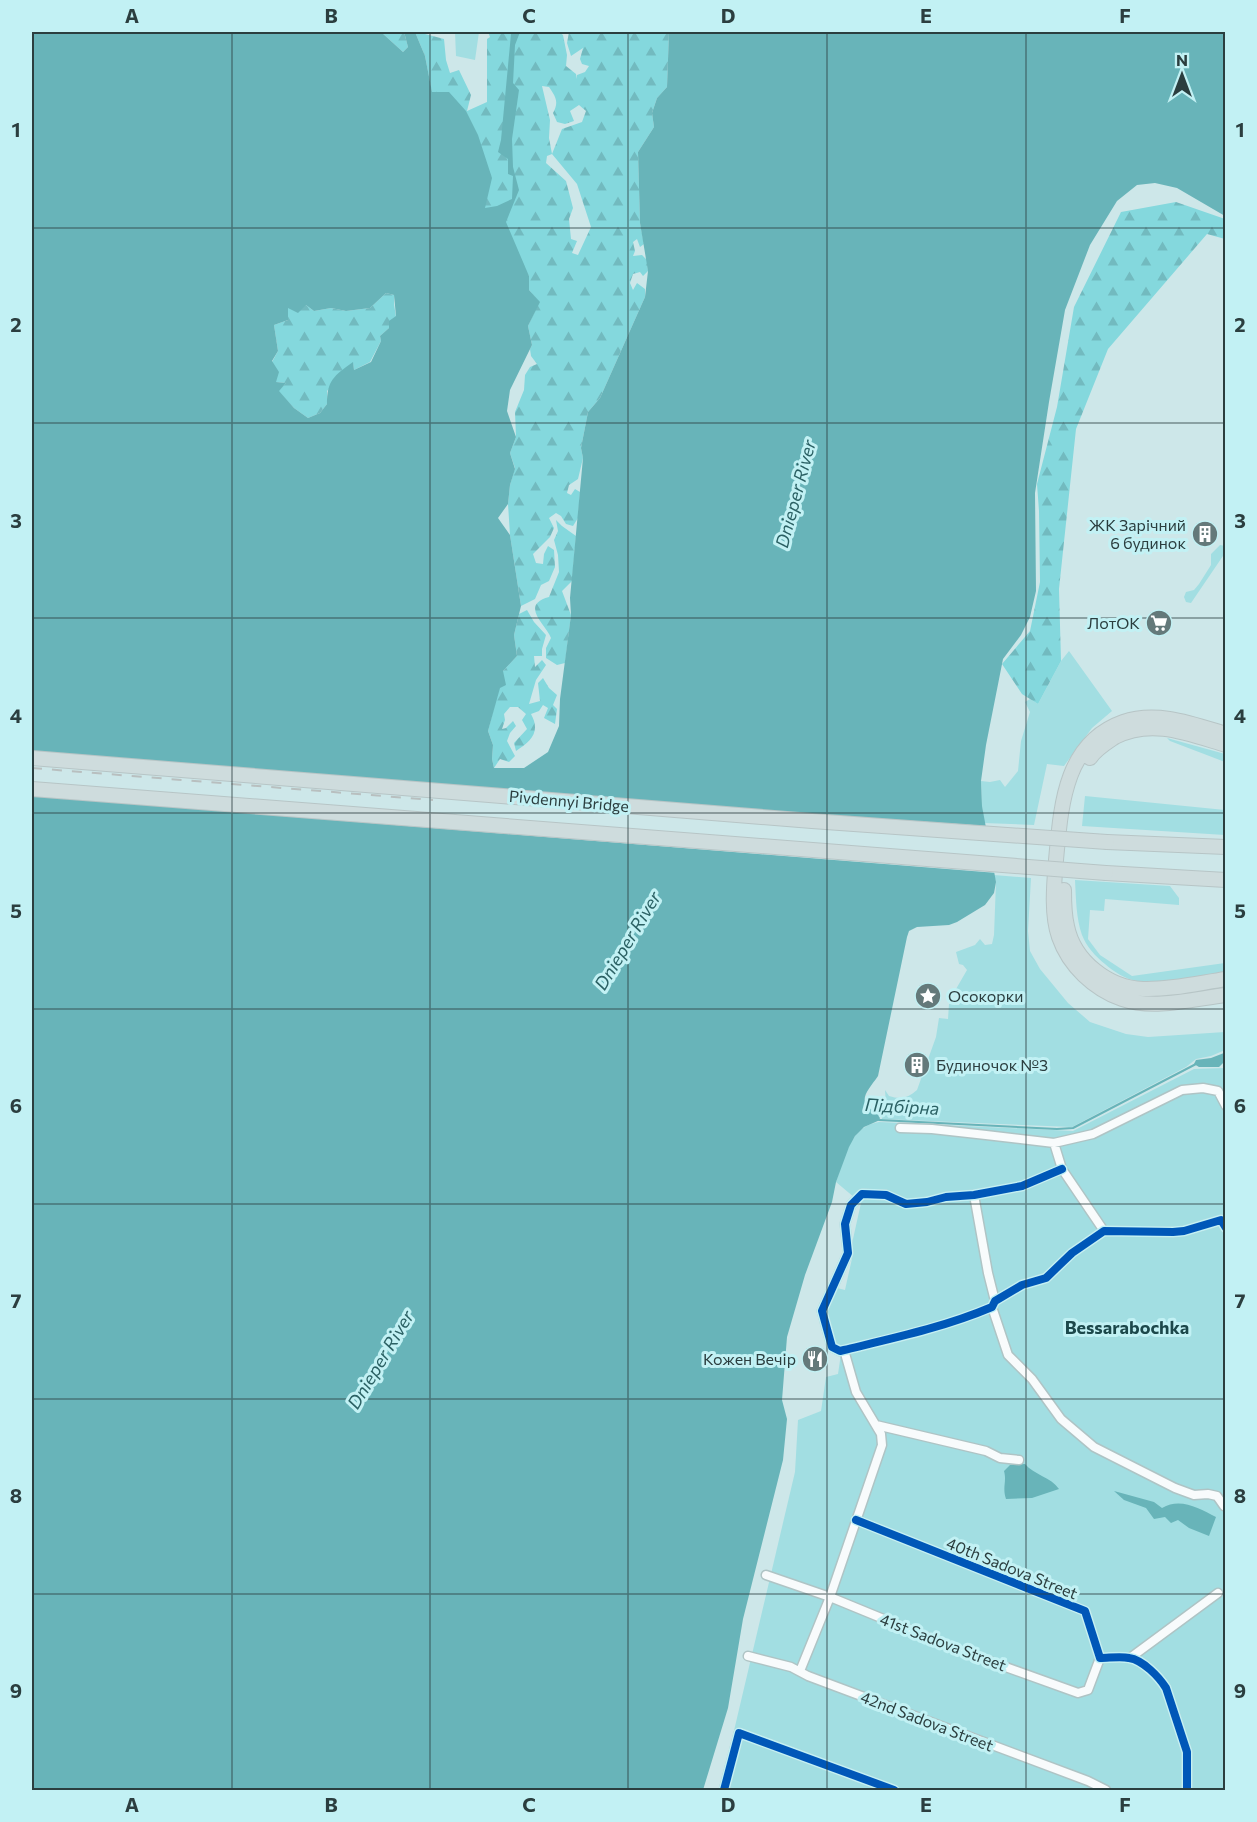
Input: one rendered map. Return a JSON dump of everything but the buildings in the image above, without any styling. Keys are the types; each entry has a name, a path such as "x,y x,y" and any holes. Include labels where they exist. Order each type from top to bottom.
{"highway":[{"path":"1226,734 1181,721 1150,718 1124,722 1098,736 1078,760 1067,783 1061,812 1054,883 1058,936 1076,966 1098,986 1123,999 1142,1004 1226,995"},
{"path":"1226,745 1180,731 1160,728 1141,729 1122,734 1093,753 1076,783 1068,815 1063,881 1067,927 1072,942 1081,956 1110,981 1128,987 1158,989 1226,980"},
{"name":"Pivdennyi Bridge","path":"32,758 812,821 1107,842 1226,847"},
{"name":"Pivdennyi Bridge","path":"32,789 1064,870 1226,880"}],"street":[{"path":"900,1128 964,1132 1054,1143 1093,1134 1182,1090 1203,1088 1218,1091 1226,1106"},
{"path":"1054,1143 1062,1169 1104,1230"},
{"path":"1062,1169 1022,1186 927,1202 906,1204 886,1195 862,1194 851,1205 845,1224 848,1253 822,1311 832,1347 840,1351 971,1317 1022,1286 1046,1278 1072,1253 1104,1230 1185,1231 1221,1220 1226,1228"},
{"path":"974,1195 994,1304 1008,1355 1032,1379 1061,1419 1094,1447 1175,1488 1194,1495 1217,1496 1224,1506"},
{"path":"800,1671 830,1597 882,1445 881,1434 856,1392 844,1350"},
{"path":"876,1425 986,1451 1000,1458 1019,1460"},
{"name":"40th Sadova Street","path":"856,1520 1084,1611 1100,1658"},
{"name":"41st Sadova Street","path":"766,1575 830,1597 964,1652 1078,1694 1088,1690 1100,1658"},
{"path":"1130,1658 1218,1593"},
{"name":"42nd Sadova Street","path":"748,1656 791,1667 808,1677 1088,1781 1106,1791"},
{"path":"1100,1658 1130,1658 1142,1664 1166,1688 1187,1752 1187,1791"},
{"path":"724,1791 739,1733 894,1791"}],"shaded area":[{"path":"455,32 479,32 475,60 456,56"},
{"path":"1220,545 1225,546 1225,553 1191,603 1186,602 1184,597 1186,592 1194,590 1199,584 1211,565 1211,554"},
{"path":"1069,651 1112,711 1092,728 1064,766 1047,764 1034,825 984,823 981,781 1000,780 1005,787 1018,771 1021,741 1030,712 1025,702 1030,699 1038,704 1061,661"},
{"path":"1167,738 1225,754 1225,762 1170,741"},
{"path":"1085,796 1225,810 1225,835 1082,826"},
{"path":"994,875 1031,878 1028,931 1030,951 1040,969 1068,1003 1090,1022 1126,1034 1148,1037 1225,1032 1225,1050 1196,1059 1186,1067 1072,1127 882,1119 886,1105 885,1090 889,1096 901,1098 917,1090 936,1037 939,1018 948,1019 949,1004 959,1005 963,998 956,989 967,970 959,964 956,952 975,945 980,939 985,945 992,944 996,882"},
{"path":"1075,880 1170,886 1179,898 1179,905 1105,899 1104,911 1090,910 1088,939 1100,955 1132,976 1225,963 1225,972 1169,981 1147,982 1124,977 1095,955 1084,939 1077,915"},
{"path":"1225,1068 1225,1790 720,1790 795,1472 798,1420 821,1411 826,1377 838,1374 842,1347 834,1347 832,1327 828,1326 828,1307 837,1288 845,1290 861,1203 836,1182 846,1152 854,1137 867,1126 879,1122 1073,1131 1194,1069"}],"green space":[{"path":"381,32 404,32 408,47 403,52"},
{"path":"415,32 425,32 425,34 444,39 450,73 459,70 471,95 467,111 487,102 487,39 490,37 488,32 559,32 563,35 567,55 566,66 576,74 577,79 577,75 585,72 589,66 582,64 580,59 583,48 571,56 567,43 569,32 669,32 667,87 657,98 652,113 654,127 638,152 640,223 644,244 640,247 637,239 633,242 635,251 633,256 642,255 647,260 648,271 643,276 640,272 633,274 630,283 633,290 637,283 645,289 645,297 600,398 588,412 581,448 583,458 578,479 569,485 567,493 571,495 575,489 580,492 578,518 573,526 566,524 556,513 549,518 554,528 550,537 533,554 536,563 543,564 548,546 554,550 555,567 549,581 541,585 535,599 521,606 510,535 508,504 515,468 510,453 516,437 515,412 524,390 525,375 530,367 537,364 531,356 532,345 528,326 539,302 529,290 529,276 484,208 432,93 425,56","holes":["542,86 549,87 555,97 556,106 553,113 557,122 565,124 574,121 570,111 579,105 586,111 582,122 562,129 552,154 549,138 550,120","552,154 577,184 591,227 578,255 572,253 577,241 571,239 569,219 573,208 566,181 546,163 547,156"]},
{"path":"1176,202 1225,219 1225,239 1207,234 1108,349 1076,429 1059,589 1061,661 1038,704 1022,694 1002,664 1030,631 1040,582 1037,484 1057,407 1074,307 1121,212"},
{"path":"386,293 394,295 396,317 380,336 381,341 370,362 354,370 353,363 327,391 327,404 320,413 308,418 294,408 278,391 286,383 276,382 272,362 278,351 274,325 288,320 288,308 306,305 314,311 331,308 346,311 370,308"},
{"path":"556,520 576,536 572,581 562,591 571,615 565,663 557,665 546,658 546,648 551,638 535,610 540,601 549,597 559,572 554,540 558,531"},
{"path":"527,610 546,635 542,656 534,656 535,667 542,660 546,665 536,680 529,704 540,701 538,683 543,678 557,695 553,705 557,709 555,724 544,718 548,708 543,705 539,711 531,714 535,726 533,736 516,751 514,743 527,729 522,720 526,714 518,707 510,707 504,714 502,729 513,721 516,726 507,741 515,756 509,762 500,759 494,768 493,745 488,731 503,671 517,656 514,635 519,614"}],"water":[{"name":"Dnieper River","path":"32,32 381,32 403,52 408,47 404,32 415,32 425,56 432,92 449,92 466,111 478,135 492,178 485,208 497,206 512,199 513,176 508,174 508,159 498,152 511,34 520,32 515,45 513,83 519,90 512,139 513,167 519,190 506,222 529,276 529,290 540,302 528,326 532,345 510,390 507,411 516,437 510,453 515,469 508,504 498,518 510,535 521,606 514,635 517,656 503,671 506,685 500,688 488,731 493,745 494,768 524,768 548,752 559,726 560,699 571,615 570,598 583,458 581,448 588,412 600,398 645,297 648,271 640,223 638,152 654,127 652,113 657,98 667,87 669,32 1225,32 1225,216 1177,188 1155,183 1137,185 1117,201 1090,245 1065,310 1035,493 1036,591 1030,617 1021,635 1003,659 981,781 982,806 996,882 994,893 985,905 957,922 949,925 917,927 909,931 907,937 878,1076 865,1097 867,1105 879,1113 880,1120 864,1127 849,1147 836,1182 832,1202 805,1275 787,1337 782,1400 787,1419 783,1460 743,1619 728,1708 703,1790 32,1790","holes":["386,293 394,295 396,316 389,321 389,328 380,336 381,341 371,362 354,370 353,362 336,375 328,389 327,404 320,413 308,418 294,408 279,391 286,383 276,382 279,372 272,361 278,351 274,325 288,320 288,308 298,313 306,305 314,311 331,308 346,311 370,308"]},
{"path":"1225,1053 1225,1061 1219,1067 1199,1067 1194,1064 1196,1060"},
{"path":"1025,1464 1059,1489 1032,1498 1006,1499 1004,1471 1010,1465"},
{"path":"1114,1491 1154,1502 1162,1508 1176,1504 1189,1505 1216,1517 1209,1536 1189,1528 1178,1520 1171,1523 1165,1517 1154,1519 1146,1508 1124,1500"}],"pier":[{"path":"32,751 988,826 997,873 32,796"}],"waterway":[{"name":"Підбірна","path":"879,1120 1073,1128 1196,1064"}],"railway":[{"path":"32,768 433,800"}],"cycle path":[{"path":"1062,1169 1022,1186 927,1202 906,1204 886,1195 862,1194 851,1205 845,1224 848,1253 822,1311 832,1347 840,1351 938,1326 992,1307 995,1301 1022,1285 1046,1278 1072,1253 1104,1231 1184,1231 1221,1220 1226,1228"},
{"path":"856,1520 1085,1611 1100,1658 1134,1659 1150,1670 1166,1688 1187,1752 1187,1790"},
{"path":"724,1790 739,1733 894,1790"}],"place":[{"name":"ЖК Зарічний 6 будинок","path":"1205,534"},
{"name":"ЛотОК","path":"1159,623"},
{"name":"Осокорки","path":"928,996"},
{"name":"Будиночок №3","path":"917,1065"},
{"name":"Кожен Вечір","path":"815,1359"}],"district":[{"name":"Bessarabochka","path":"1127,1328"}]}
